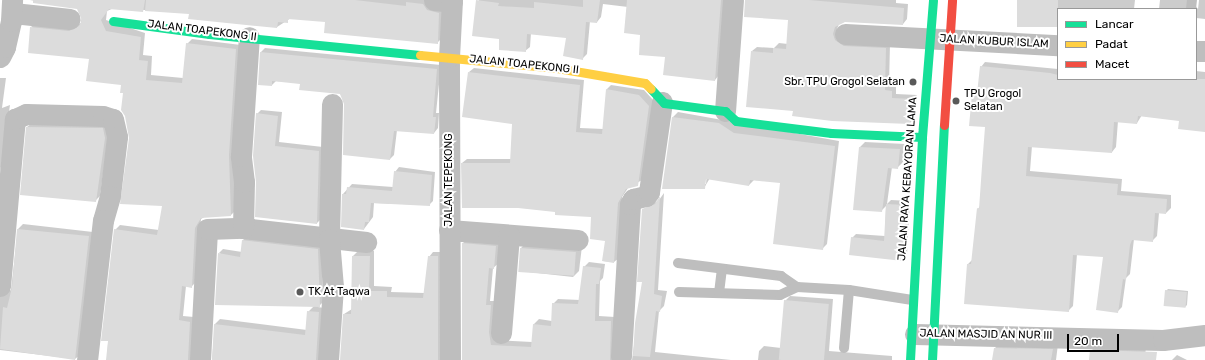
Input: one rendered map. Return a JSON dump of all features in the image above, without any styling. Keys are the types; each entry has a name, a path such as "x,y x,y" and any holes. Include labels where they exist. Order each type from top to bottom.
{"street":[{"path":"725,111 732,0"},
{"name":"JALAN RAYA KEBAYORAN LAMA","path":"932,360 940,179 940,39 933,0"},
{"name":"JALAN RAYA KEBAYORAN LAMA","path":"910,360 912,300 922,137 940,39 952,0"},
{"name":"JALAN TEPEKONG","path":"446,1 449,57 450,360"},
{"path":"0,57 5,47 12,7 70,19"},
{"name":"JALAN TOAPEKONG II","path":"113,21 249,37 558,68 645,83 662,102"},
{"name":"JALAN KUBUR ISLAM","path":"845,34 1057,45"},
{"path":"243,228 244,182 241,156 249,37"},
{"path":"621,356 630,204 633,199 646,196 649,192 662,102 725,111 736,121 774,127 831,133 922,137"},
{"path":"328,360 333,287 329,238 332,104"},
{"path":"0,286 15,119 26,114 103,116 113,119 117,137 110,196 103,220 86,360"},
{"path":"920,177 940,179"},
{"path":"200,360 207,229 243,228 366,242"},
{"path":"449,230 578,240"},
{"path":"501,334 509,235"},
{"name":"JALAN MASJID AN NUR III","path":"911,334 1163,340 1205,335"}],"lane":[{"path":"678,263 781,276 797,287"},
{"path":"719,293 722,269"},
{"path":"679,292 780,295 797,287 849,290 912,300"},
{"path":"844,348 849,290"}],"building":[{"path":"33,0 145,0 143,12 109,9 101,20 106,31 141,37 139,60 148,61 146,80 182,83 186,43 236,49 229,155 231,216 201,218 195,228 192,288 182,286 179,320 190,322 188,360 106,360 108,341 101,341 114,229 157,235 162,206 120,204 129,138 125,116 121,110 123,93 120,93 121,85 86,81 89,59 28,53 30,27 69,31 79,26 82,20 77,9 33,3"},
{"path":"146,0 355,0 406,6 406,2 423,4 427,10 439,13 438,44 324,33 325,22 288,19 288,23 278,22 277,28 188,19 189,14 145,11"},
{"path":"476,0 499,3 498,6 534,8 534,2 583,7 583,0 600,0 597,23 586,22 583,60 563,56 566,38 527,34 526,52 499,50 499,39 472,36"},
{"path":"627,0 721,0 715,81 663,75 665,57 639,55 640,35 624,33"},
{"path":"745,0 809,0 904,8 903,25 845,22 835,27 833,34 835,40 844,46 886,48 885,90 892,91 892,98 913,99 910,124 832,121 792,116 793,111 746,107 751,51 773,53 773,48 786,49 788,20 744,17"},
{"path":"1017,0 1058,0 1057,27 1017,27"},
{"path":"260,52 437,69 433,117 436,117 434,134 394,131 390,160 343,155 344,104 340,94 299,90 300,84 272,81 272,86 258,85"},
{"path":"980,66 1050,73 1057,75 1057,80 1205,79 1205,132 1178,129 1179,121 1138,116 1137,124 1114,122 1112,153 1028,147 1026,176 1118,184 1117,195 1167,199 1166,214 1155,213 1153,242 1132,240 1130,245 1126,280 1123,279 1118,313 1096,310 1103,257 1073,255 1069,312 964,304 967,264 971,264 977,208 979,209 985,127 969,126 972,94 977,94"},
{"path":"468,72 580,85 576,132 602,134 606,89 639,95 649,106 638,186 626,189 618,203 614,263 602,261 605,241 590,239 591,217 555,215 555,212 518,208 462,208 461,163 510,163 512,124 462,117"},
{"path":"256,113 278,116 275,146 319,151 317,224 255,217 256,182 253,156"},
{"path":"672,117 719,123 734,133 835,146 823,250 773,244 780,183 750,180 749,186 706,179 705,189 662,189"},
{"path":"26,127 103,128 105,138 96,202 20,195"},
{"path":"859,147 900,149 898,169 888,168 882,212 853,210"},
{"path":"394,171 432,175 430,206 371,203 369,222 365,222 364,230 341,227 342,194 346,194 347,187 392,191"},
{"path":"660,196 654,294 662,296 660,312 656,311 650,357 633,356 635,323 642,282 637,282 642,209 655,204"},
{"path":"886,204 906,205 903,261 849,255 851,237 884,241"},
{"path":"17,229 89,236 75,360 0,349 3,307 7,308 12,287"},
{"path":"242,240 318,249 320,307 215,305 218,253 240,257"},
{"path":"462,243 496,246 494,269 489,268 486,305 491,305 489,332 491,345 531,347 533,324 551,326 552,303 578,304 583,266 601,268 599,284 596,284 595,321 611,321 610,360 462,360"},
{"path":"520,248 576,252 574,276 518,272"},
{"path":"352,256 370,256 369,291 387,291 387,297 423,298 428,256 438,256 438,360 340,360 343,314 351,314"},
{"path":"1165,290 1187,292 1186,308 1164,306"},
{"path":"784,300 829,304 824,360 779,360"},
{"path":"307,311 319,312 316,360 212,360 214,324 305,335"},
{"path":"994,348 1053,349 1051,360 992,360"},
{"path":"1090,350 1157,352 1156,360 1089,360"}],"traffic: fast":[{"path":"910,360 922,137 933,0"},
{"path":"113,21 209,34 420,55"},
{"path":"651,89 664,103 725,111 736,121 831,133 922,137"},
{"path":"932,360 944,125"}],"traffic: slow":[{"path":"420,55 557,68 645,83 651,89"}],"traffic: jam":[{"path":"944,125 952,0"}],"place":[{"name":"Sbr. TPU Grogol Selatan","path":"913,82"},
{"name":"TPU Grogol Selatan","path":"956,101"},
{"name":"TK At Taqwa","path":"300,292"}]}
